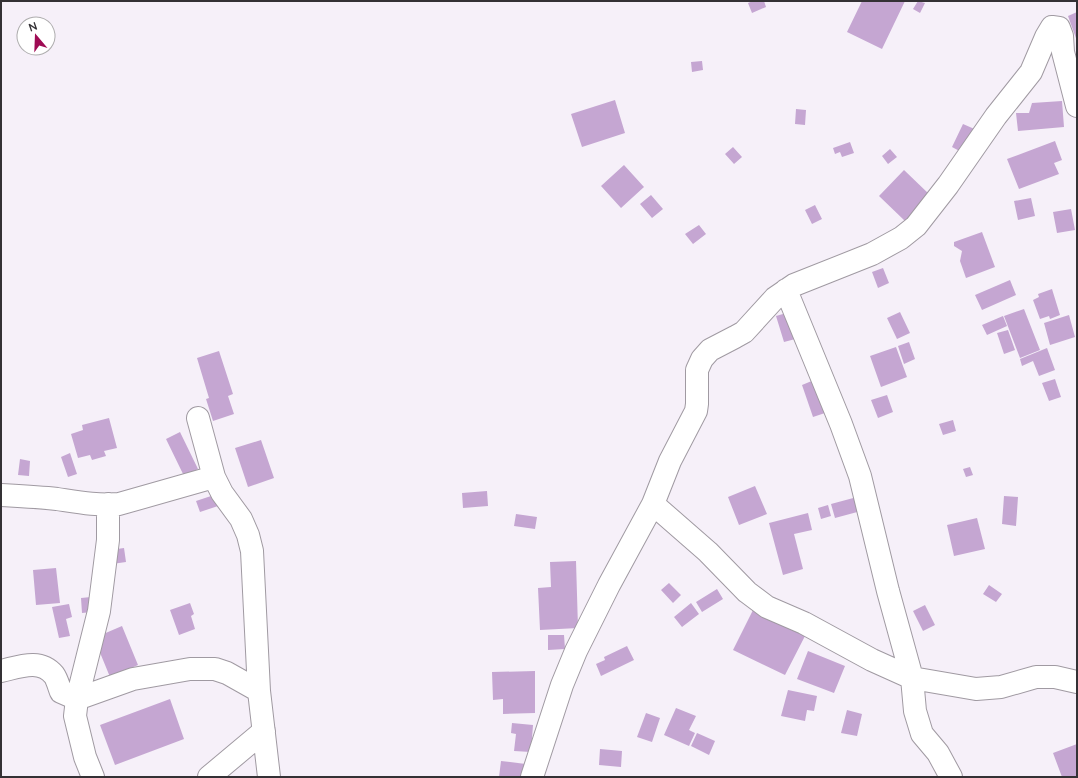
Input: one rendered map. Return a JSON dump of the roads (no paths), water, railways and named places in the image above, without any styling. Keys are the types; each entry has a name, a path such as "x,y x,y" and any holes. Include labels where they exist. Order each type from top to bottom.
{"street":[{"path":"532,777 562,685 576,651 609,585 653,504 670,461 696,411 697,370 702,359 710,350 744,332 775,298 794,285 885,248 916,226 948,185 996,116 1031,72 1046,37 1052,27 1059,28 1062,36 1063,52 1077,106"},
{"path":"786,290 841,424 860,476 888,591 912,678 915,711 922,734 938,753 952,777"},
{"path":"198,418 214,477 222,493 241,519 248,534 252,551 259,691 269,777"},
{"path":"1,495 55,499 80,503 119,504 214,477"},
{"path":"93,777 85,757 76,716 77,699 99,611 108,540 108,504"},
{"path":"653,504 708,552 747,592 767,607 804,624 872,660 912,678 976,689 1001,687 1036,677 1055,677 1077,682"},
{"path":"1,671 32,664 43,666 54,676 61,692 77,699 133,679 190,668 215,669 228,673 259,691"},
{"path":"208,777 264,731"}]}
